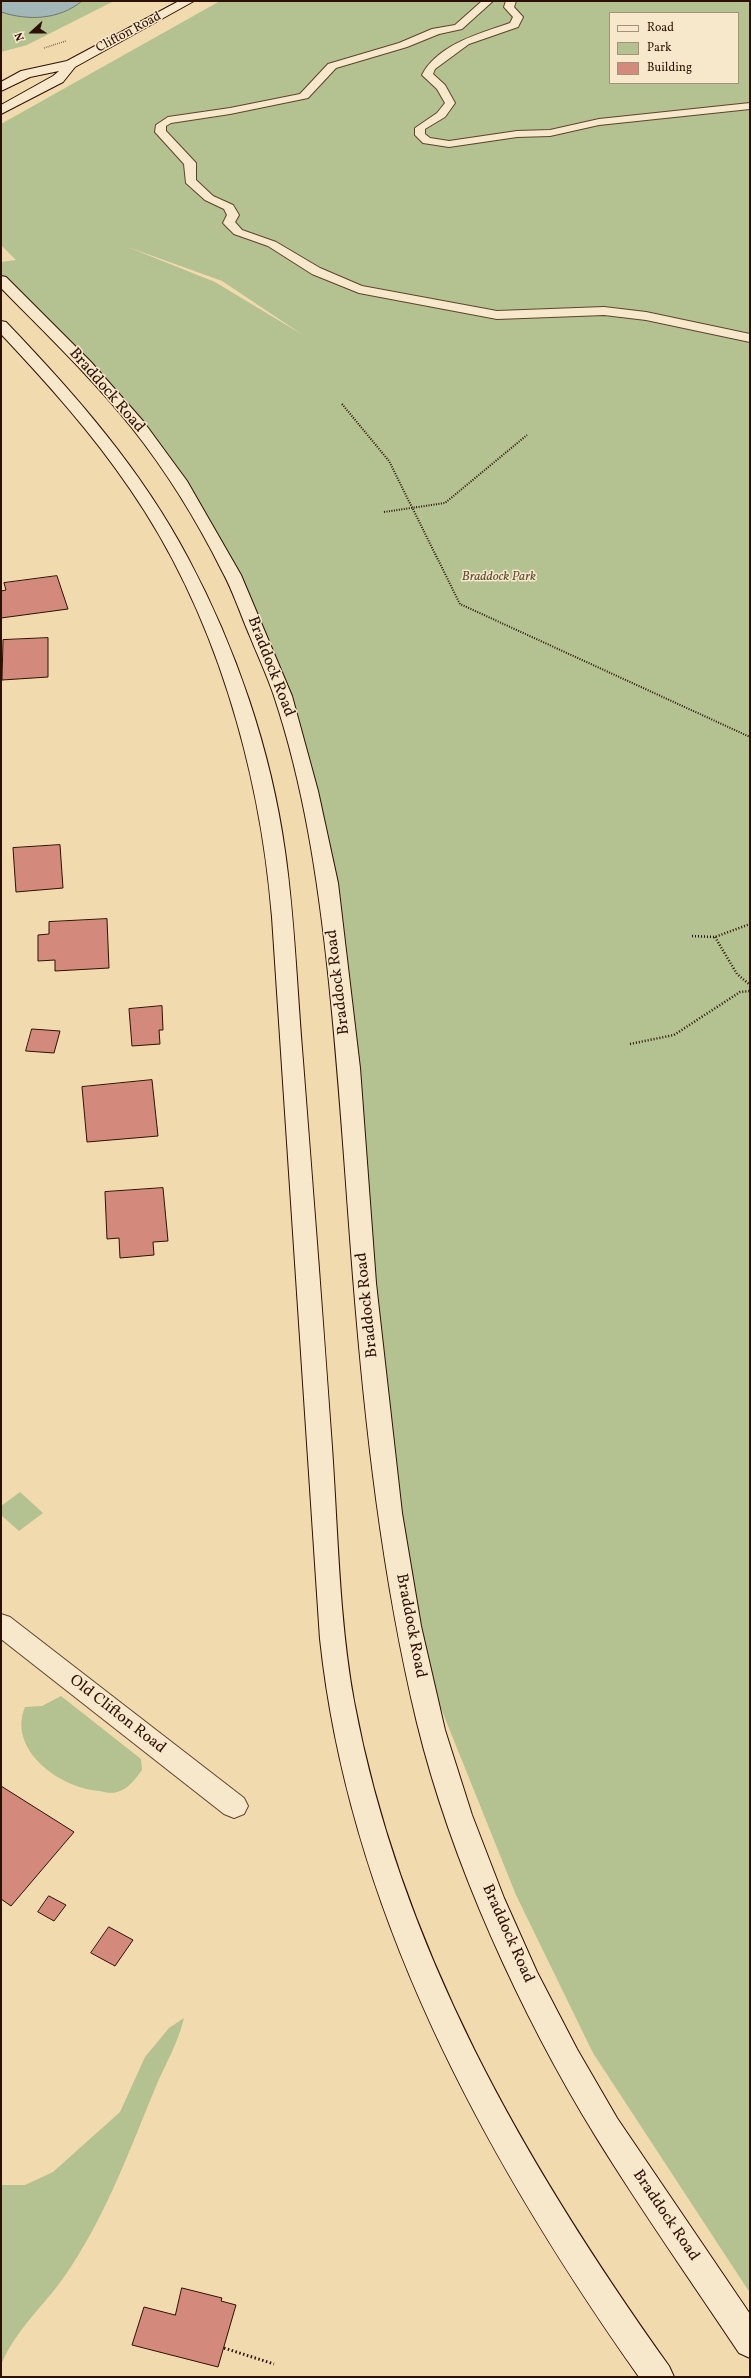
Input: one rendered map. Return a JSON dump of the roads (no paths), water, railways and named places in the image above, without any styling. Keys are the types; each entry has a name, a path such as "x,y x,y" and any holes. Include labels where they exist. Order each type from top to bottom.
{"main road":[{"name":"Clifton Road","path":"1,87 26,74 71,64 188,1"},
{"name":"Clifton Road","path":"1,110 58,79 71,64"},
{"name":"Braddock Road","path":"1,280 86,365 137,424 178,481 233,575 283,696 309,791 328,883 349,1068 365,1283 390,1513 408,1626 432,1730 458,1815 490,1898 526,1980 567,2059 607,2128 750,2342"},
{"name":"Braddock Road","path":"1,325 78,407 110,446 142,494 171,542 200,600 242,710 257,765 274,846 305,1217 336,1667 352,1754 368,1825 420,1970 470,2076 528,2183 612,2313 658,2377"},
{"name":"Old Clifton Road","path":"1,1624 234,1806"}],"lane":[{"path":"488,1 458,27 436,31 403,44 332,66 304,96 168,120 161,125 160,132 190,163 190,181 209,198 229,207 234,215 229,223 238,232 272,244 316,271 359,289 497,315 604,311 646,316 750,338"},
{"path":"511,1 509,7 518,17 514,25 465,42 431,67 427,76 441,87 450,103 441,115 420,128 420,134 427,141 449,144 517,134 550,133 599,122 725,110 750,106"}],"park label":[{"name":"Braddock Park","path":"499,578"}]}
